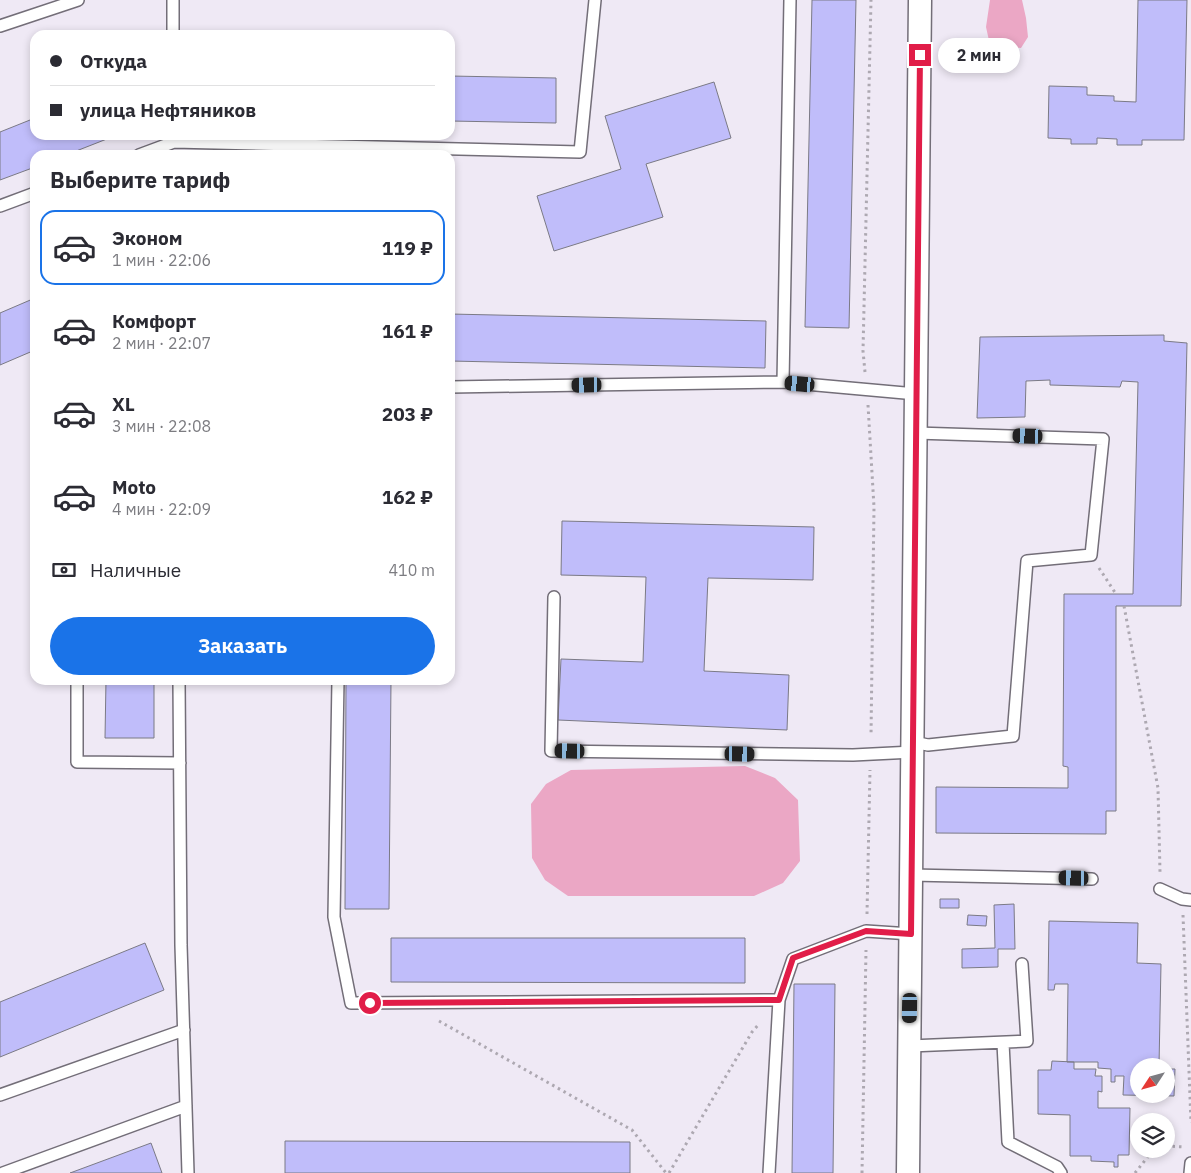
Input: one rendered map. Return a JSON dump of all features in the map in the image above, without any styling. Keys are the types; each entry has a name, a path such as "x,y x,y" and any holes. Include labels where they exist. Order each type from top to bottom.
{"street":[{"path":"908,1173 920,0"}],"lane":[{"path":"0,26 78,0"},
{"path":"173,0 174,30"},
{"path":"232,140 580,152 595,0"},
{"path":"783,382 790,0"},
{"path":"149,150 170,140"},
{"path":"0,206 30,195"},
{"path":"455,387 783,382 916,394"},
{"path":"554,597 551,751 853,756 928,745 1013,736 1027,561 1091,554 1103,439 916,433"},
{"path":"77,685 76,762 180,763"},
{"path":"179,685 181,945 188,1173"},
{"path":"338,685 334,917 351,1003 779,1000"},
{"path":"911,875 1092,879"},
{"path":"1160,888 1186,899"},
{"path":"769,1173 779,1000 793,958 866,931 911,934"},
{"path":"910,1046 1027,1042 1022,964"},
{"path":"0,1095 184,1030"},
{"path":"1003,1043 1008,1142 1057,1167 1061,1173"},
{"path":"3,1173 186,1106"},
{"path":"1190,1173 1191,1162"}],"path":[{"path":"867,915 874,507 863,351 871,0"},
{"path":"1091,554 1116,594"},
{"path":"1124,606 1158,788 1160,888"},
{"path":"1186,899 1191,1124"},
{"path":"862,1173 866,931"},
{"path":"407,1003 632,1130 668,1173 752,1032 779,1000"},
{"path":"1175,1146 1191,1147"},
{"path":"1135,1173 1147,1158"}],"shaded area":[{"path":"990,0 1022,0 1028,37 1021,48 990,45 986,27"},
{"path":"745,766 775,778 798,800 800,861 783,883 754,896 568,896 545,880 532,858 531,804 546,784 571,770"}],"building":[{"path":"812,0 856,0 849,328 805,327"},
{"path":"1138,0 1187,0 1184,140 1142,140 1142,145 1117,145 1117,139 1097,138 1097,144 1071,144 1071,139 1048,138 1049,86 1087,87 1087,95 1114,96 1114,101 1136,102"},
{"path":"455,76 556,78 556,123 455,121"},
{"path":"714,82 731,138 646,164 663,217 554,251 537,196 621,169 605,116"},
{"path":"30,120 30,140 104,140 79,150 30,150 30,169 0,180 0,132"},
{"path":"30,300 30,352 0,365 0,313"},
{"path":"455,314 766,321 765,368 455,361"},
{"path":"1164,335 1164,341 1187,343 1181,606 1116,606 1116,811 1106,811 1106,834 936,833 936,787 1068,788 1068,767 1063,766 1064,594 1133,594 1138,382 1122,381 1120,387 1050,385 1050,380 1026,381 1025,417 977,418 980,337"},
{"path":"562,521 814,527 813,580 708,578 704,671 789,675 787,730 558,720 561,659 643,662 646,577 561,575"},
{"path":"106,685 154,685 154,738 105,738"},
{"path":"346,685 391,685 389,909 345,909"},
{"path":"940,899 959,899 959,908 940,908"},
{"path":"1014,904 1015,949 998,949 998,967 962,968 962,949 995,948 994,905"},
{"path":"968,915 987,916 986,926 967,925"},
{"path":"1049,921 1138,923 1137,963 1161,964 1159,1058 1130,1058 1130,1095 1123,1095 1124,1076 1115,1076 1115,1082 1111,1082 1111,1069 1098,1068 1098,1062 1067,1062 1068,984 1055,984 1054,990 1048,990"},
{"path":"391,938 745,938 745,983 391,982"},
{"path":"145,943 164,990 0,1057 0,1002"},
{"path":"794,984 835,984 833,1173 792,1173"},
{"path":"1052,1061 1074,1062 1074,1069 1096,1069 1095,1076 1102,1076 1102,1092 1098,1091 1098,1108 1130,1108 1129,1155 1118,1155 1118,1167 1114,1167 1114,1162 1091,1161 1091,1156 1070,1156 1070,1115 1038,1114 1038,1070 1051,1070"},
{"path":"285,1141 630,1142 630,1173 285,1173"},
{"path":"151,1143 162,1173 70,1173"}],"route":[{"path":"370,1003 779,1000 793,958 866,931 911,934 920,55"}]}
